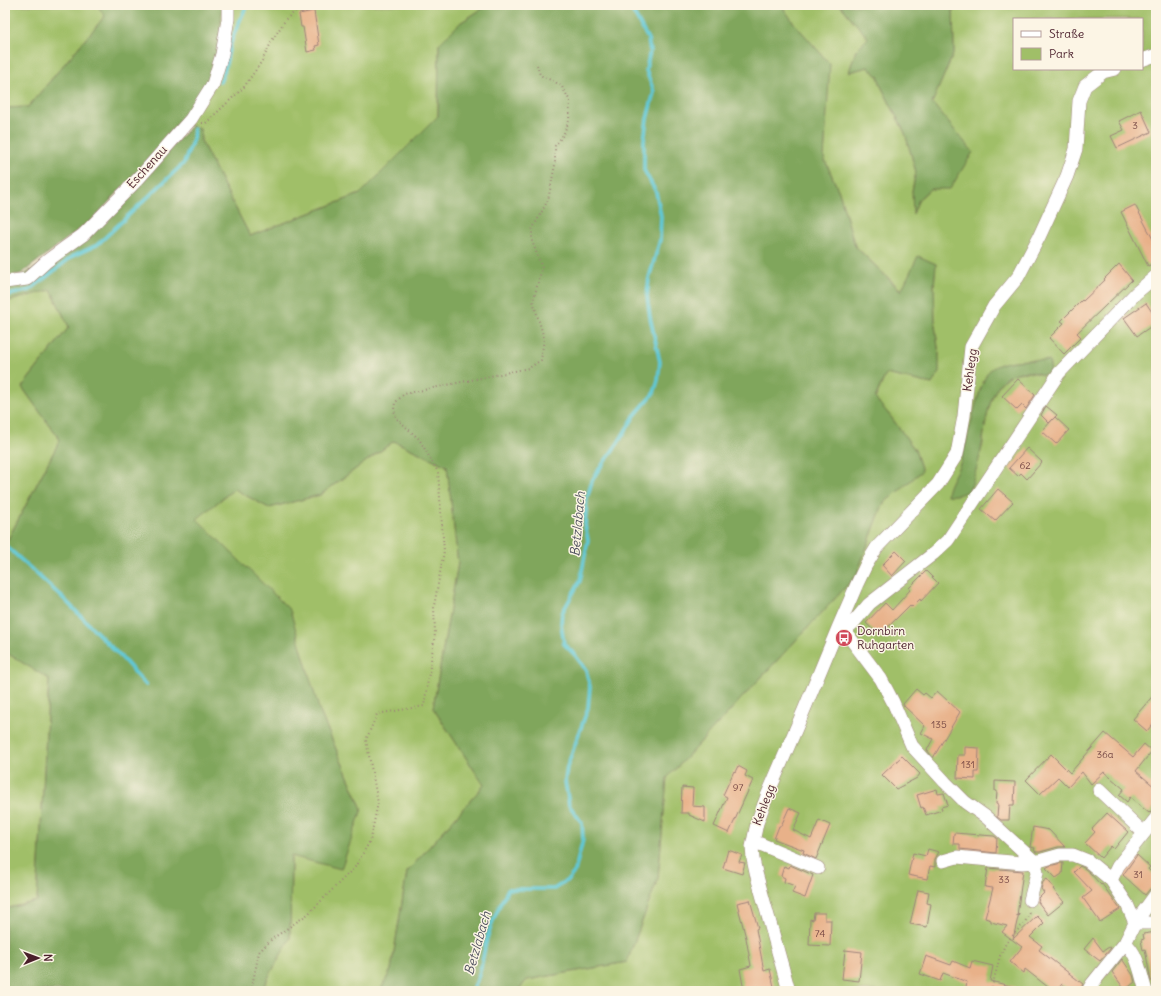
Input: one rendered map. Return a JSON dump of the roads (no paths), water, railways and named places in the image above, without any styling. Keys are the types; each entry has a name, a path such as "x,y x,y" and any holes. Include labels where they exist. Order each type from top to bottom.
{"street":[{"name":"Eschenau","path":"5,282 27,280 60,252 84,235 139,178 191,119 213,84 222,54 228,19 228,5"},
{"path":"1143,60 1156,55"},
{"name":"Kehlegg","path":"789,991 753,859 753,841 757,823 804,710 841,629 866,564 877,547 938,484 957,454 964,416 972,346 994,306 1018,277 1039,237 1067,176 1076,149 1079,102 1085,86 1103,72 1111,70"},
{"name":"Kehlegg","path":"841,629 853,623 869,604 933,554 948,540 1060,373 1136,292 1156,276"},
{"path":"841,629 881,679 893,702 912,746 965,802 986,817 1035,862 1037,873 1030,900"},
{"path":"1099,790 1144,833"},
{"path":"1111,880 1118,866 1156,818"},
{"path":"753,841 818,868"},
{"path":"943,861 957,857 1022,863 1035,862 1060,855 1073,855 1088,861 1111,880 1127,904 1135,923"},
{"path":"1088,991 1125,943 1135,923 1156,894"},
{"path":"1135,923 1156,923"},
{"path":"1125,943 1135,955 1144,990"}],"waterway":[{"path":"220,82 224,73 232,41 247,5"},
{"name":"Betzlabach","path":"472,991 476,984 490,929 508,889 554,889 569,879 575,871 583,839 582,823 569,805 565,781 567,767 588,708 590,687 586,670 575,655 564,644 561,623 562,613 580,581 588,540 585,525 587,498 592,481 635,415 654,393 658,380 660,362 647,296 649,278 660,240 661,216 656,192 644,170 644,140 647,119 654,92 646,70 650,51 648,39 629,5"},
{"path":"5,296 30,290 73,256 97,245 184,163 193,139 194,129"},
{"path":"5,545 63,598 122,658 146,685"}],"place":[{"name":"Dornbirn Ruhgarten","path":"844,638"}]}
